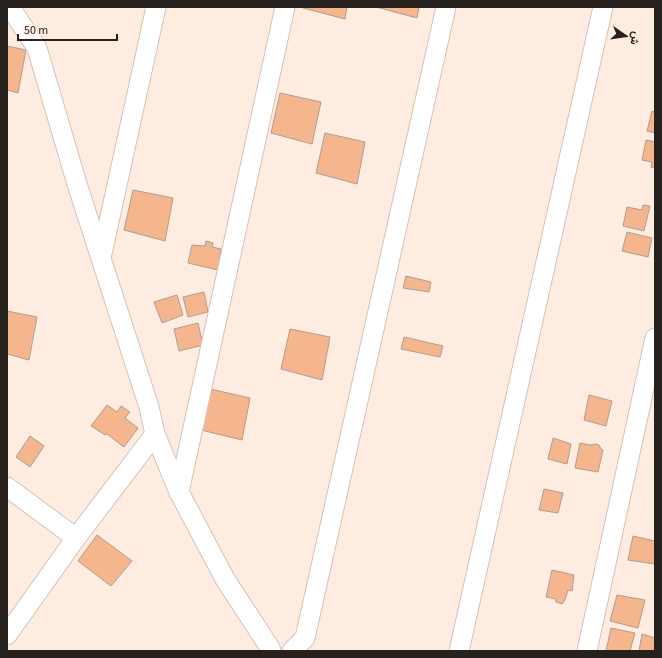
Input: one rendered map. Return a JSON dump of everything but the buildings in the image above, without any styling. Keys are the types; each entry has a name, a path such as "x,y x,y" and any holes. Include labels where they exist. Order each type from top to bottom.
{"street":[{"path":"10,7 36,48 77,184 149,407 155,434 179,492 225,579 270,650"},
{"path":"101,258 156,7"},
{"path":"179,492 285,7"},
{"path":"292,651 305,638 446,7"},
{"path":"459,651 603,7"},
{"path":"587,651 655,338"},
{"path":"7,635 76,538 155,434"},
{"path":"7,487 76,538"}]}
